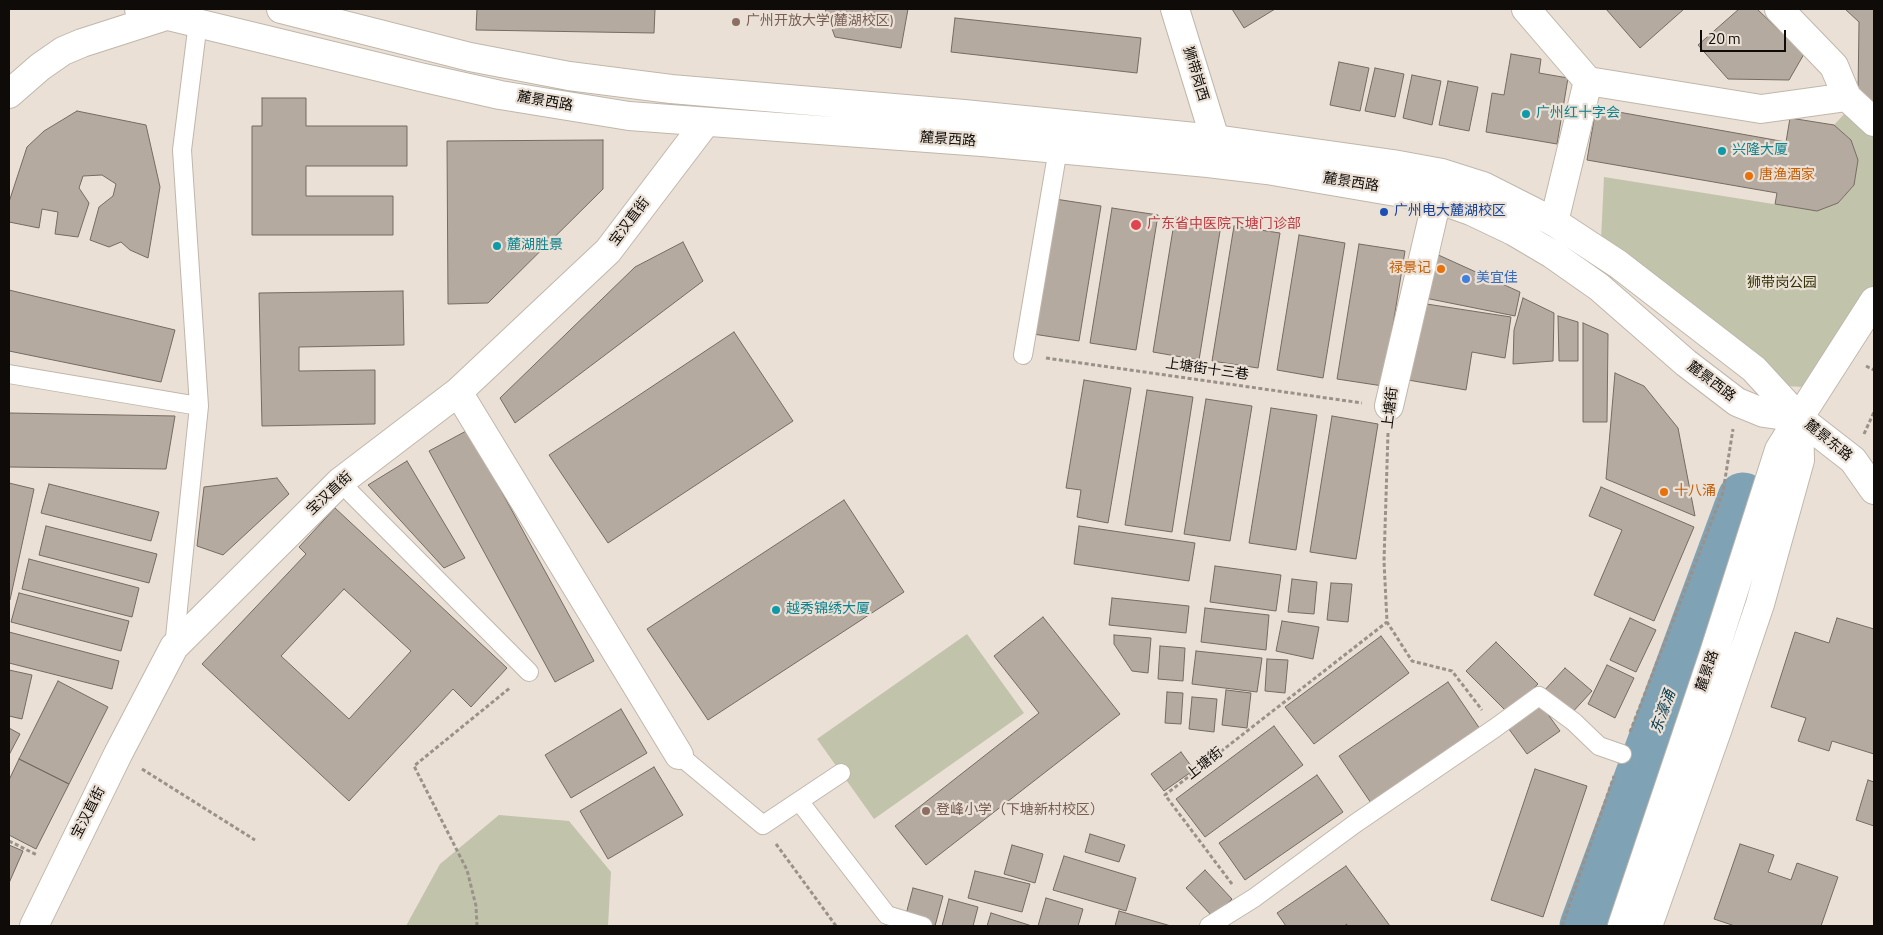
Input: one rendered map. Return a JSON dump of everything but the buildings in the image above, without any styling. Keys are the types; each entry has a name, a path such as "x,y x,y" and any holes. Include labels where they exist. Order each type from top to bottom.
{"street":[{"name":"麓景西路","path":"139,9 500,95 629,116 1058,149 1266,170 1438,199 1488,219 1552,254 1599,287 1679,358 1737,402 1764,413 1799,418"},
{"name":"麓景西路","path":"281,9 470,57 569,76 671,89 945,112 1215,139 1394,164 1442,174 1483,186 1554,222 1618,264 1754,369 1799,418"},
{"name":"狮带岗西","path":"1175,9 1215,139"},
{"path":"1526,9 1588,81 1761,109 1846,98"},
{"path":"1779,9 1834,66 1846,98 1874,122"},
{"path":"9,94 29,75 63,51 166,16"},
{"path":"1554,222 1588,81"},
{"name":"宝汉直街","path":"34,926 118,754 174,647 340,482 458,392 608,251 706,122"},
{"name":"上塘街","path":"1389,406 1438,199"},
{"name":"麓景路","path":"1622,926 1714,653 1779,450 1874,301"},
{"path":"458,392 679,755"},
{"name":"麓景路","path":"1648,926 1760,604 1800,460 1799,418"},
{"name":"麓景东路","path":"1799,418 1853,460 1874,490"}],"lane":[{"path":"174,647 199,406 182,150 198,22"},
{"path":"1023,355 1058,149"},
{"path":"9,374 199,406"},
{"path":"340,482 529,672"},
{"path":"1209,926 1246,903 1356,823 1495,728 1538,696 1574,722 1599,746 1622,754"},
{"path":"679,755 762,825 841,773"},
{"path":"799,801 887,915 923,926"}],"path":[{"name":"上塘街十三巷","path":"1023,355 1389,406"},
{"path":"1562,926 1622,754 1724,492 1737,402"},
{"name":"上塘街","path":"1389,406 1384,561 1387,622 1412,661 1452,671 1495,728"},
{"name":"上塘街","path":"1246,903 1166,795 1387,622"},
{"path":"477,926 476,906 467,870 414,766 529,672"},
{"path":"118,754 255,840"},
{"path":"762,825 836,926"},
{"path":"9,841 15,844"}],"green space":[{"name":"狮带岗公园","path":"1847,111 1874,133 1874,287 1825,361 1804,387 1785,386 1601,240 1604,177 1817,211 1838,203 1854,185 1858,160 1851,140 1834,125"},
{"path":"967,634 1024,713 874,819 817,739"},
{"path":"499,815 569,821 611,872 608,926 406,926 440,864"}],"waterway":[{"name":"东濠涌","path":"1585,926 1743,498"}],"place":[{"name":"广州开放大学(麓湖校区)","path":"736,22"},
{"name":"广州红十字会","path":"1526,114"},
{"name":"兴隆大厦","path":"1722,151"},
{"name":"唐渔酒家","path":"1749,176"},
{"name":"广州电大麓湖校区","path":"1384,212"},
{"name":"广东省中医院下塘门诊部","path":"1136,225"},
{"name":"麓湖胜景","path":"497,246"},
{"name":"禄景记","path":"1441,269"},
{"name":"美宜佳","path":"1466,279"},
{"name":"十八涌","path":"1664,492"},
{"name":"越秀锦绣大厦","path":"776,610"},
{"name":"登峰小学（下塘新村校区）","path":"926,811"}]}
